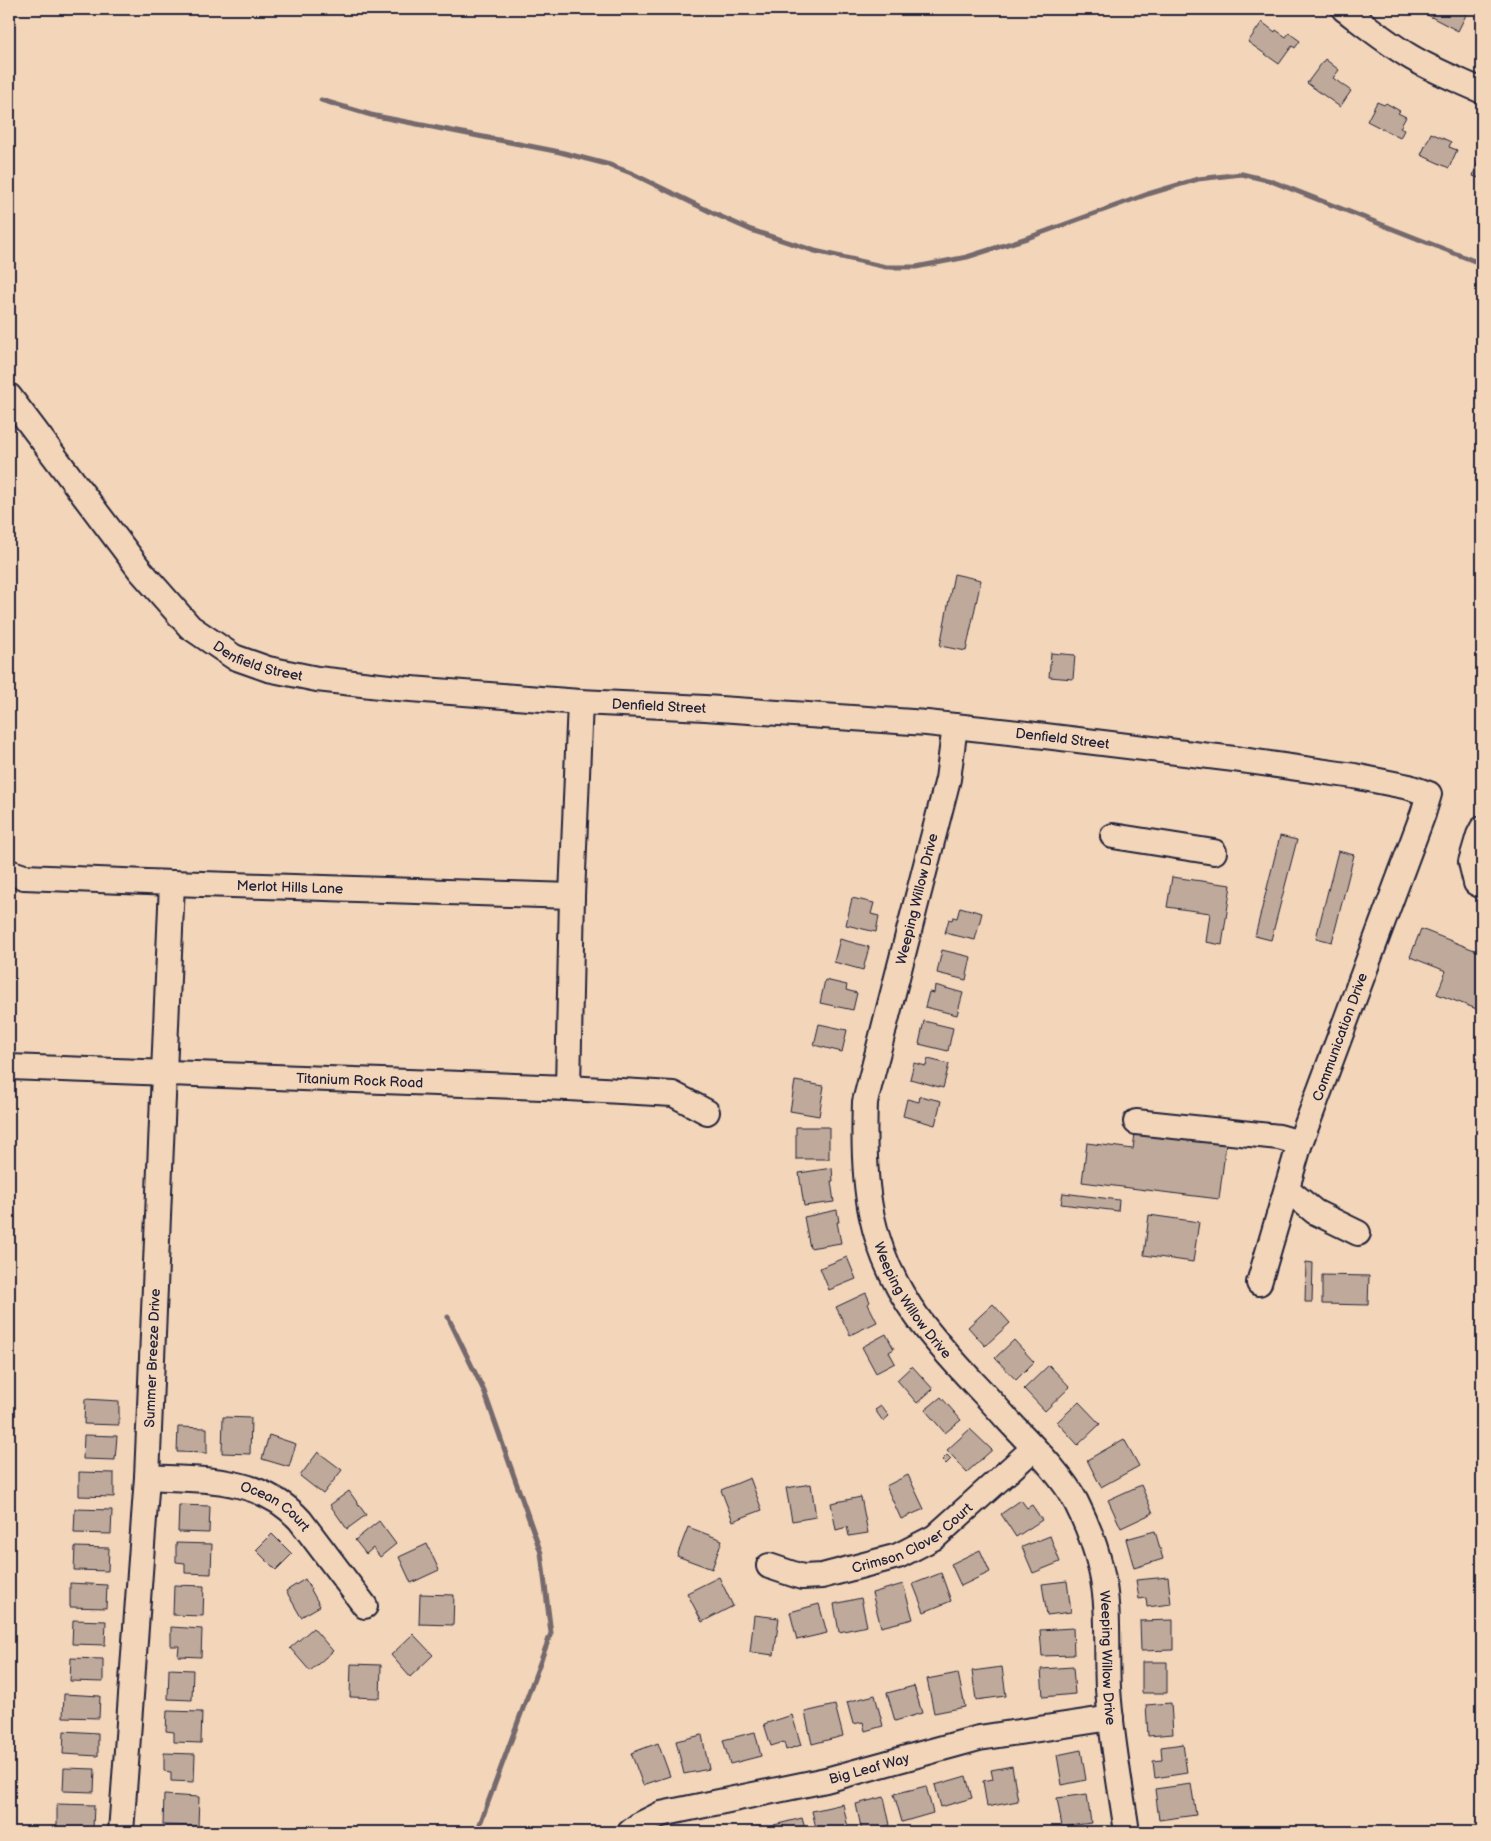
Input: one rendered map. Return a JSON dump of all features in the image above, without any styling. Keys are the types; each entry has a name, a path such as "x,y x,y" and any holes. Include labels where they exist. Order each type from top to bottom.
{"street":[{"path":"1344,9 1379,36 1410,56 1482,91"},
{"name":"Denfield Street","path":"9,396 140,570 190,627 234,656 268,669 317,679 398,688 580,702 705,708 955,726 1234,759 1354,776 1409,787 1429,794"},
{"path":"568,1088 572,896 580,702"},
{"name":"Weeping Willow Drive","path":"955,726 948,779 865,1102 863,1144 865,1179 878,1244 898,1285 917,1317 942,1348 1052,1468 1075,1500 1093,1542 1102,1572 1105,1597 1108,1688 1127,1832"},
{"name":"Communication Drive","path":"1259,1283 1300,1144 1429,794"},
{"path":"1482,829 1471,862 1476,883 1482,886"},
{"path":"1113,836 1214,852"},
{"name":"Merlot Hills Lane","path":"9,872 24,877 572,896"},
{"name":"Summer Breeze Drive","path":"121,1832 147,1477 172,883"},
{"name":"Titanium Rock Road","path":"9,1067 568,1088 673,1094 707,1112"},
{"path":"1136,1122 1279,1137 1300,1144"},
{"path":"1287,1189 1315,1212 1358,1233"},
{"name":"Crimson Clover Court","path":"769,1566 802,1577 822,1576 898,1556 935,1537 1034,1448"},
{"name":"Ocean Court","path":"147,1477 239,1484 254,1489 288,1507 300,1520 364,1606"},
{"name":"Big Leaf Way","path":"630,1832 638,1825 661,1814 826,1780 979,1738 1111,1718"}],"building":[{"path":"1416,9 1469,9 1458,31"},
{"path":"1262,22 1275,32 1276,30 1286,37 1289,33 1300,41 1295,48 1292,46 1279,64 1248,42"},
{"path":"1325,59 1339,70 1333,78 1351,91 1340,107 1307,83"},
{"path":"1377,102 1384,105 1386,103 1406,117 1400,128 1404,130 1400,138 1367,121"},
{"path":"1431,133 1451,142 1449,147 1457,150 1449,168 1421,155"},
{"path":"1482,152 1482,179 1473,176"},
{"path":"954,574 981,580 966,651 940,646"},
{"path":"1051,653 1075,655 1073,679 1049,677"},
{"path":"1280,836 1297,840 1271,940 1255,936"},
{"path":"1338,851 1354,855 1332,942 1316,938"},
{"path":"1172,877 1231,885 1222,945 1206,942 1210,913 1167,907"},
{"path":"852,898 874,903 871,914 879,916 876,932 846,925"},
{"path":"960,907 982,913 975,940 945,933 949,919 957,918"},
{"path":"1421,929 1482,953 1482,1011 1437,994 1446,971 1410,957"},
{"path":"840,939 869,947 863,970 834,962"},
{"path":"942,950 971,957 966,980 937,973"},
{"path":"825,980 847,985 846,990 857,993 853,1010 820,1003"},
{"path":"935,985 963,993 957,1015 925,1007 929,992 934,993"},
{"path":"924,1021 953,1028 948,1051 919,1044"},
{"path":"819,1024 847,1030 842,1052 814,1045"},
{"path":"928,1059 949,1064 943,1088 910,1079 914,1063 926,1066"},
{"path":"795,1081 824,1086 819,1116 790,1111"},
{"path":"920,1096 941,1101 935,1125 903,1116 907,1099 919,1102"},
{"path":"796,1127 829,1127 829,1159 796,1159"},
{"path":"1135,1133 1226,1144 1219,1199 1082,1182 1087,1143 1133,1149"},
{"path":"832,1168 833,1181 831,1181 834,1202 804,1206 799,1173"},
{"path":"1063,1193 1119,1200 1118,1211 1061,1204"},
{"path":"837,1210 841,1243 810,1248 804,1217"},
{"path":"1149,1215 1199,1222 1193,1262 1144,1255"},
{"path":"847,1257 856,1279 829,1290 820,1268"},
{"path":"1306,1262 1313,1263 1312,1302 1305,1302"},
{"path":"1322,1275 1369,1276 1368,1305 1322,1304"},
{"path":"866,1293 870,1302 868,1304 877,1322 850,1335 836,1307"},
{"path":"993,1304 1010,1323 985,1346 968,1327"},
{"path":"886,1334 894,1349 889,1352 895,1363 876,1373 862,1347"},
{"path":"1014,1340 1034,1362 1016,1380 995,1358"},
{"path":"1049,1365 1070,1387 1045,1411 1024,1389"},
{"path":"912,1366 933,1389 917,1403 897,1380"},
{"path":"941,1397 961,1420 945,1433 925,1410"},
{"path":"85,1399 119,1401 119,1425 84,1424"},
{"path":"1079,1402 1100,1424 1078,1445 1057,1422"},
{"path":"881,1406 889,1416 883,1421 875,1410"},
{"path":"223,1417 251,1418 250,1454 222,1453"},
{"path":"178,1427 207,1428 207,1453 177,1452"},
{"path":"970,1429 992,1450 967,1472 947,1450"},
{"path":"84,1435 117,1436 115,1460 83,1459"},
{"path":"269,1435 296,1444 289,1467 262,1459"},
{"path":"1124,1439 1139,1466 1101,1487 1087,1460"},
{"path":"318,1452 342,1470 323,1494 300,1476"},
{"path":"947,1455 951,1459 946,1464 942,1460"},
{"path":"79,1472 114,1473 114,1497 79,1496"},
{"path":"908,1475 924,1509 901,1519 886,1486"},
{"path":"750,1478 762,1510 733,1521 721,1490"},
{"path":"811,1484 816,1517 792,1521 786,1488"},
{"path":"1141,1485 1153,1513 1121,1528 1108,1500"},
{"path":"349,1491 366,1515 347,1529 330,1505"},
{"path":"861,1497 868,1533 849,1536 847,1527 836,1530 831,1503"},
{"path":"1021,1500 1027,1508 1032,1505 1042,1520 1016,1537 1001,1514"},
{"path":"179,1505 210,1506 209,1533 178,1532"},
{"path":"75,1509 112,1510 111,1534 74,1533"},
{"path":"379,1521 396,1544 380,1557 373,1548 366,1554 355,1540"},
{"path":"688,1527 722,1540 712,1569 677,1556"},
{"path":"1155,1531 1163,1559 1134,1568 1126,1539"},
{"path":"272,1534 292,1554 276,1570 256,1550"},
{"path":"1050,1536 1060,1562 1033,1573 1022,1547"},
{"path":"176,1543 212,1544 211,1574 185,1573 185,1563 176,1562"},
{"path":"427,1544 439,1570 411,1583 399,1557"},
{"path":"75,1547 109,1548 108,1571 74,1570"},
{"path":"980,1550 990,1572 961,1586 951,1564"},
{"path":"941,1573 951,1601 924,1612 913,1584"},
{"path":"719,1577 733,1606 702,1622 687,1593"},
{"path":"1168,1577 1171,1604 1147,1607 1146,1598 1139,1599 1136,1580"},
{"path":"305,1579 320,1606 301,1617 286,1591"},
{"path":"1067,1581 1071,1612 1047,1615 1042,1584"},
{"path":"70,1583 107,1585 106,1608 70,1607"},
{"path":"903,1584 913,1619 881,1627 872,1593"},
{"path":"174,1585 204,1586 203,1616 173,1615"},
{"path":"420,1594 454,1595 453,1625 419,1624"},
{"path":"861,1598 867,1626 839,1632 834,1604"},
{"path":"819,1604 827,1633 797,1640 790,1612"},
{"path":"754,1615 779,1618 774,1655 750,1652"},
{"path":"73,1620 106,1621 105,1645 72,1644"},
{"path":"1173,1620 1173,1650 1141,1651 1140,1621"},
{"path":"171,1627 202,1629 201,1657 178,1656 179,1646 171,1646"},
{"path":"313,1628 333,1651 310,1671 290,1648"},
{"path":"1073,1628 1074,1655 1042,1656 1040,1630"},
{"path":"413,1634 433,1655 410,1677 391,1655"},
{"path":"71,1658 103,1659 103,1682 70,1681"},
{"path":"1142,1662 1167,1662 1167,1693 1142,1693"},
{"path":"351,1664 381,1665 380,1698 350,1697"},
{"path":"1002,1667 1006,1696 976,1700 972,1671"},
{"path":"1073,1667 1075,1694 1043,1697 1041,1669"},
{"path":"169,1669 193,1670 192,1700 168,1699"},
{"path":"958,1673 965,1707 934,1713 927,1679"},
{"path":"914,1686 922,1713 895,1721 887,1693"},
{"path":"64,1694 100,1696 99,1718 63,1717"},
{"path":"875,1695 883,1726 865,1731 863,1722 853,1724 847,1702"},
{"path":"1171,1703 1173,1734 1148,1736 1146,1705"},
{"path":"835,1705 843,1736 812,1744 805,1712"},
{"path":"167,1711 202,1712 201,1743 174,1742 174,1732 166,1731"},
{"path":"792,1715 801,1745 786,1750 784,1742 771,1746 764,1724"},
{"path":"64,1731 98,1733 98,1756 63,1754"},
{"path":"755,1732 761,1756 730,1764 723,1740"},
{"path":"702,1735 709,1769 684,1774 676,1741"},
{"path":"658,1743 670,1776 643,1785 631,1753"},
{"path":"1183,1744 1187,1773 1155,1778 1153,1761 1162,1760 1161,1747"},
{"path":"1081,1750 1086,1780 1062,1785 1057,1755"},
{"path":"164,1753 195,1754 194,1782 171,1781 171,1772 164,1771"},
{"path":"1012,1766 1018,1801 987,1807 983,1781 993,1779 991,1770"},
{"path":"64,1768 95,1769 94,1792 63,1791"},
{"path":"966,1776 972,1798 941,1807 935,1785"},
{"path":"1191,1784 1196,1815 1159,1820 1155,1789"},
{"path":"926,1786 933,1813 902,1822 894,1794"},
{"path":"1087,1794 1091,1823 1062,1827 1057,1798"},
{"path":"164,1795 199,1797 198,1826 163,1825"},
{"path":"884,1797 890,1825 862,1832 856,1804"},
{"path":"57,1804 94,1805 93,1829 57,1828"},
{"path":"843,1804 849,1832 817,1832 812,1811"},
{"path":"802,1818 806,1832 776,1832 774,1825"},
{"path":"762,1826 763,1832 734,1832"},
{"path":"1193,1827 1194,1832 1162,1831"},
{"path":"232,1828 262,1829 262,1832 232,1832"}],"waterway":[{"path":"321,100 371,115 560,152 610,165 631,173 751,230 815,251 886,267 916,267 967,257 1030,237 1148,194 1198,179 1242,174 1271,181 1482,264"},
{"path":"448,1317 484,1391 541,1553 551,1633 477,1832"}]}
